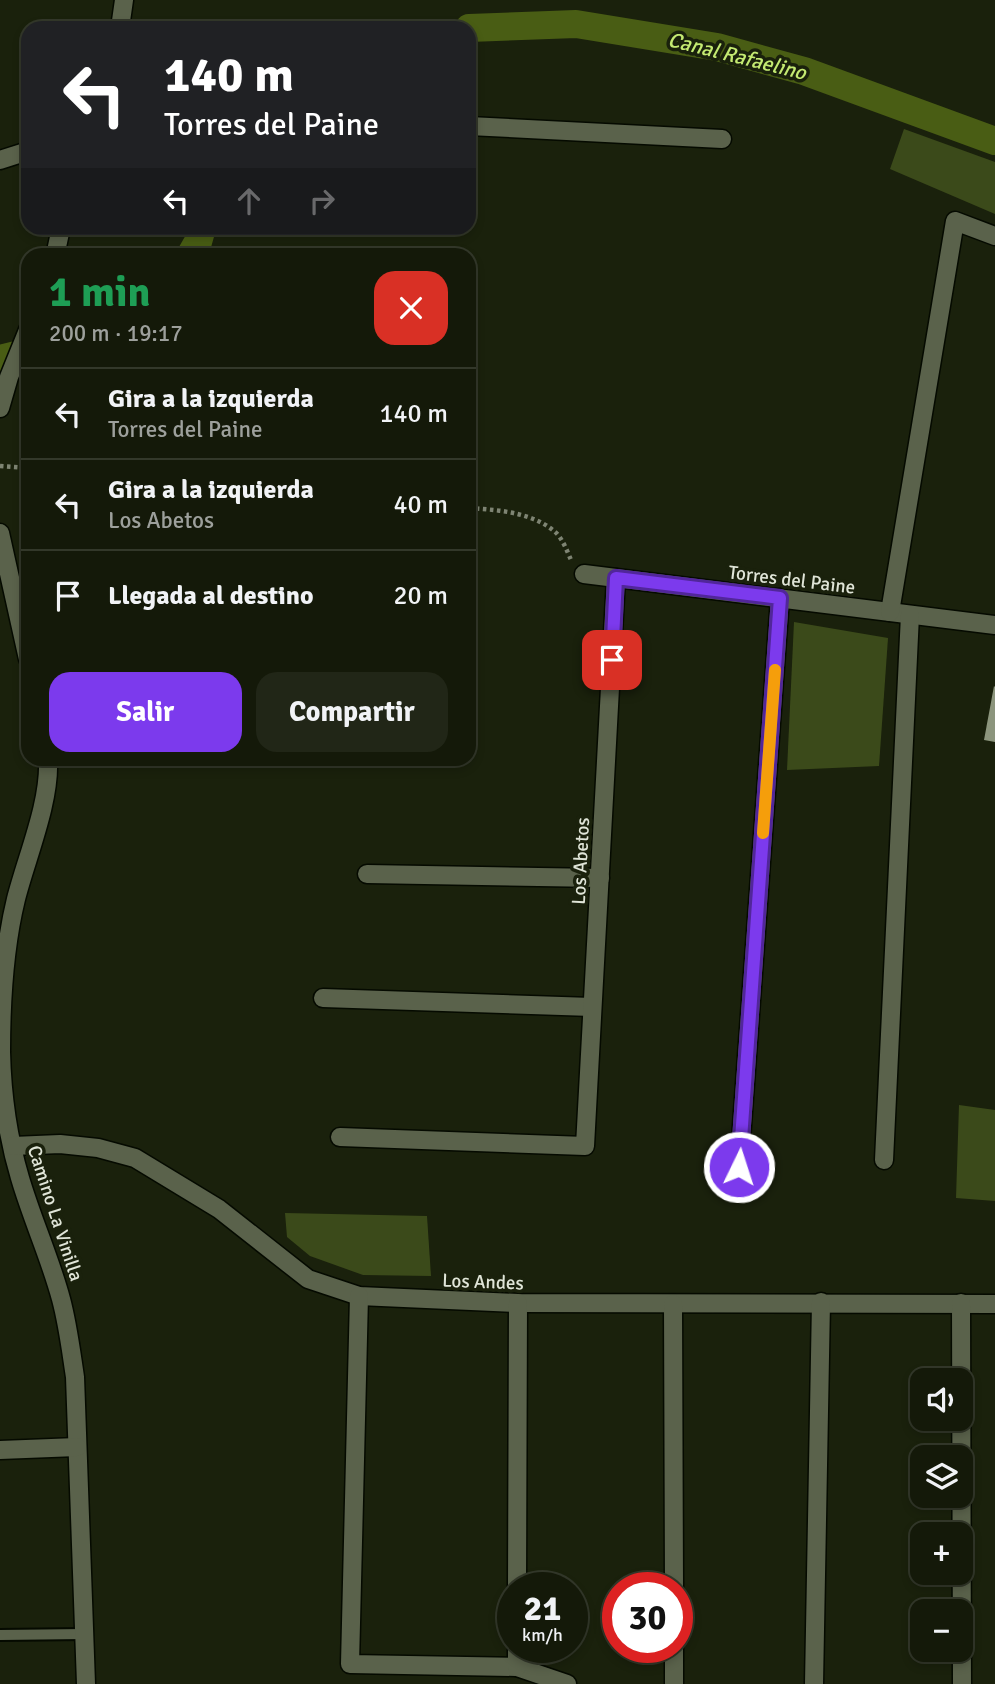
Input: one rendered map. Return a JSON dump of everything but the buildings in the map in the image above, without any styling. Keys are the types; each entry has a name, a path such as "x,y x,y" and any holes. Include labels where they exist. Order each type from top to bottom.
{"street":[{"path":"121,21 124,0"},
{"path":"476,126 723,139"},
{"path":"0,160 21,153"},
{"path":"890,612 955,221 995,236"},
{"path":"0,408 21,346"},
{"path":"0,533 21,628"},
{"name":"Torres del Paine","path":"583,574 995,625"},
{"name":"Los Abetos","path":"340,1137 585,1146 616,578"},
{"path":"739,1167 780,598"},
{"path":"884,1160 910,615"},
{"name":"Camino La Vinilla","path":"48,766 49,778 43,805 15,902 8,942 1,1052 8,1127 19,1176 61,1298 75,1377 86,1684"},
{"path":"367,874 600,878"},
{"path":"323,998 592,1007"},
{"name":"Los Andes","path":"13,1146 60,1144 98,1148 135,1158 219,1209 309,1279 359,1296 518,1303 995,1304"},
{"path":"359,1296 350,1664 517,1667 567,1684"},
{"path":"814,1684 821,1302"},
{"path":"517,1572 518,1303"},
{"path":"961,1303 962,1684"},
{"path":"673,1304 674,1572"},
{"path":"0,1450 77,1447"},
{"path":"674,1663 674,1684"}],"lane":[{"path":"0,1635 84,1634"}],"path":[{"path":"0,466 21,468"},
{"path":"476,509 503,511 531,518 556,532 583,574"}],"green space":[{"path":"904,129 995,162 995,214 890,169"},
{"path":"794,622 888,638 879,766 787,770"},
{"path":"959,1105 995,1110 995,1201 956,1198"},
{"path":"285,1213 427,1216 431,1276 363,1275 310,1256 287,1237"}],"waterway":[{"name":"Canal Rafaelino","path":"476,28 576,24 717,47 804,71 995,141"},
{"name":"Canal Rafaelino","path":"195,248 200,235"},
{"name":"Canal Rafaelino","path":"0,359 21,354"}],"slow traffic":[{"path":"763,833 775,670"}],"route":[{"path":"612,660 616,578 780,598 739,1167"}]}
